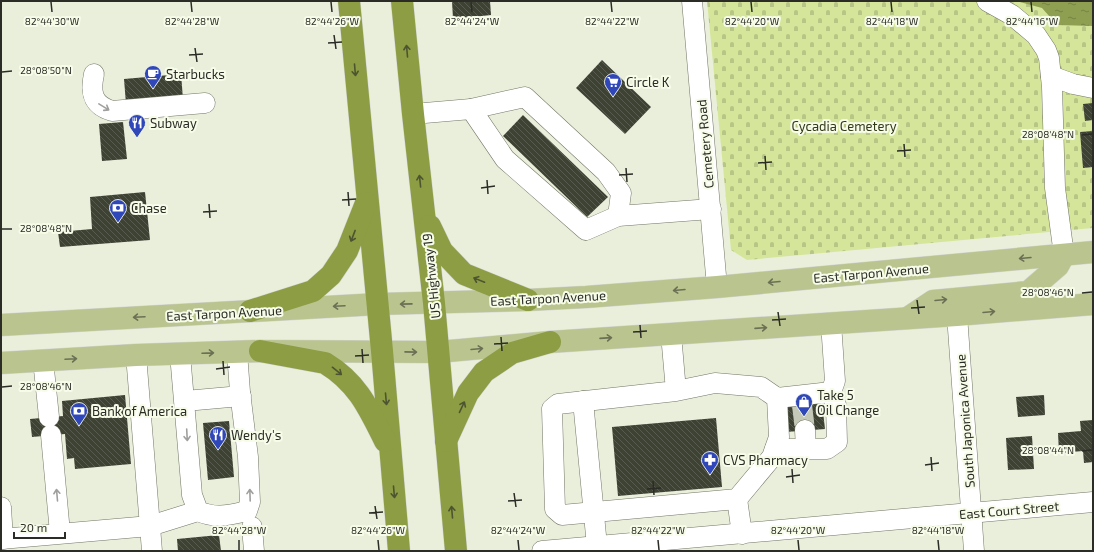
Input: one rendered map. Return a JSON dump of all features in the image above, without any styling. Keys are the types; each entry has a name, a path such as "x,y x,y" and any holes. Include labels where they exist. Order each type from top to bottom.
{"highway":[{"path":"349,1 400,551"},
{"name":"US Highway 19","path":"402,1 434,303 456,551"},
{"path":"250,311 313,291 331,275 347,251 367,200"},
{"path":"424,214 442,251 464,274 528,300"},
{"path":"446,442 468,394 484,372 512,353 550,342"},
{"path":"260,352 325,363 334,368 360,394 390,453"}],"main road":[{"name":"East Tarpon Avenue","path":"1,325 378,304 586,297 717,287 1093,252"},
{"path":"907,318 933,301 1028,292 1058,266 1064,255"},
{"path":"1,363 136,355 238,352 438,352 550,342 957,315 1093,304"}],"street":[{"name":"Cemetery Road","path":"692,1 717,287"},
{"path":"987,1 1012,15 1036,35 1046,50 1049,58 1055,188 1064,255"},
{"path":"94,74 92,82 95,100 102,107 112,111 205,103"},
{"path":"1051,76 1073,84 1093,88"},
{"path":"413,114 471,109 525,97 606,172 621,193 618,216"},
{"path":"471,109 505,160 586,230 618,216 711,209"},
{"name":"South Japonica Avenue","path":"957,315 974,551"},
{"path":"775,449 806,440 827,449 837,442 836,405 831,392 834,381 831,323"},
{"path":"672,334 676,391"},
{"path":"1,507 2,539 150,526 198,511 209,515 226,516 247,511 250,502 248,456 241,396 238,352"},
{"path":"180,354 192,495 198,511"},
{"path":"136,355 152,551"},
{"path":"43,360 60,534"},
{"path":"777,398 779,437 772,457 736,499 562,515 555,509 552,409 558,404 676,391 715,383 761,387 777,398 802,400 831,392"},
{"path":"185,402 241,396"},
{"path":"583,401 597,546"},
{"path":"736,499 742,534"},
{"name":"East Court Street","path":"542,551 1093,502"},
{"path":"252,527 254,551"}],"green space":[{"name":"Cycadia Cemetery","path":"707,1 1093,1 1093,228 747,260 731,250"}],"water":[{"path":"1016,1 1093,1 1093,26 1057,25 1042,8"}],"building":[{"path":"452,1 490,1 491,15 453,19"},
{"name":"Circle K","path":"602,60 651,107 625,134 576,88"},
{"name":"Starbucks","path":"181,74 183,99 126,104 124,79"},
{"path":"1093,103 1093,120 1085,121 1083,104"},
{"path":"523,115 608,197 587,217 503,136"},
{"path":"123,122 127,159 102,161 99,124"},
{"path":"1093,131 1093,167 1083,168 1080,132"},
{"path":"145,192 150,240 60,247 58,232 92,229 90,197"},
{"name":"Bank of America","path":"125,395 131,464 75,469 74,458 67,459 65,434 32,437 30,419 63,416 62,401"},
{"path":"1044,395 1045,415 1018,417 1016,397"},
{"name":"Take 5 Oil Change","path":"822,403 825,429 786,432 784,406"},
{"name":"CVS Pharmacy","path":"716,418 722,487 618,496 612,427"},
{"path":"1093,420 1093,462 1084,463 1083,451 1059,453 1058,433 1081,431 1080,421"},
{"name":"Wendy's","path":"229,421 234,477 208,480 203,423"},
{"path":"1032,436 1034,469 1008,470 1006,438"},
{"path":"219,535 221,551 178,551 177,539"}],"tunnel":[{"path":"802,405 805,430"}],"place":[{"name":"Starbucks","path":"153,89"},
{"name":"Circle K","path":"613,97"},
{"name":"Subway","path":"137,138"},
{"name":"Chase","path":"118,223"},
{"name":"Take 5 Oil Change","path":"804,417"},
{"name":"Bank of America","path":"79,426"},
{"name":"Wendy's","path":"218,450"},
{"name":"CVS Pharmacy","path":"710,475"}]}
